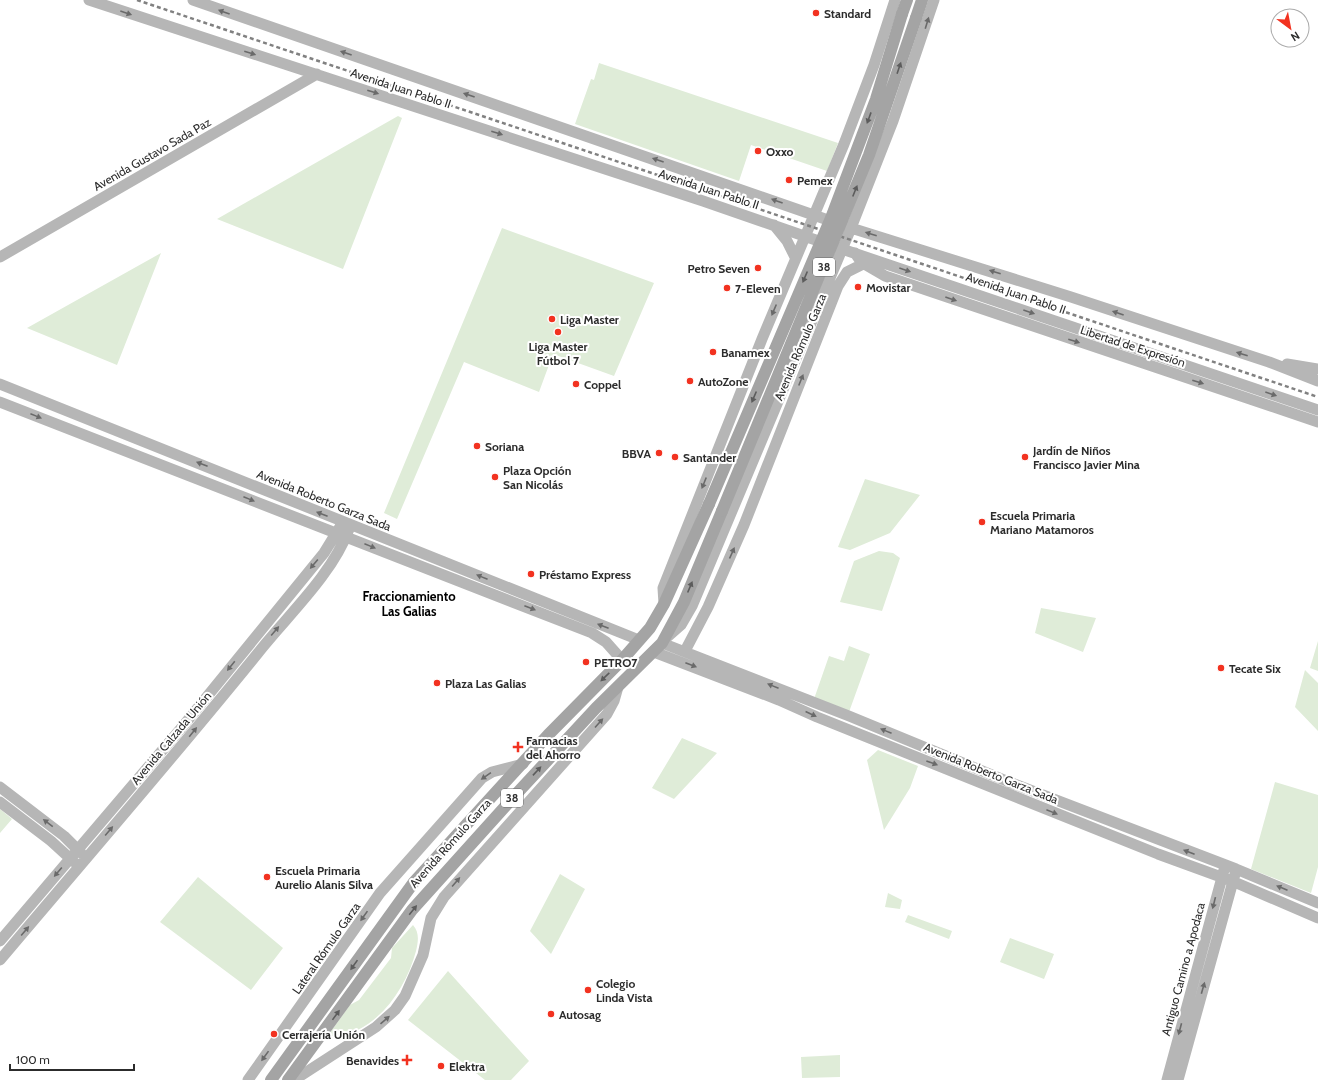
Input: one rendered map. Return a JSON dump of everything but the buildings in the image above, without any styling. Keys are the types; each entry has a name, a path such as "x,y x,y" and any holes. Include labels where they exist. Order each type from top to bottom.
{"main road":[{"name":"Avenida Rómulo Garza","path":"271,1080 400,899 573,709 622,660 650,628 664,604 834,211 876,98 907,0"},
{"name":"Avenida Rómulo Garza","path":"288,1080 412,910 525,784 596,708 660,645 684,602 866,162 922,0"}],"street":[{"name":"Avenida Juan Pablo II","path":"89,0 774,224 842,249 1318,410"},
{"name":"Avenida Juan Pablo II","path":"193,0 851,228 1008,277 1269,362 1318,381"},
{"name":"Avenida Rómulo Garza","path":"664,604 663,588 795,257 844,144 874,65 895,0"},
{"name":"Avenida Rómulo Garza","path":"660,645 680,625 692,606 851,228 914,62 934,0"},
{"name":"Avenida Gustavo Sada Paz","path":"0,257 317,74"},
{"path":"844,144 847,158 852,164 863,168 875,165"},
{"path":"774,224 787,241 795,257"},
{"name":"Libertad de Expresión","path":"855,253 863,264 885,276 1318,420"},
{"path":"831,275 851,269 874,259"},
{"path":"685,651 708,607 744,525 838,286 844,275 851,269"},
{"path":"762,339 776,333 795,339 800,348"},
{"path":"1269,362 1280,362 1318,370"},
{"name":"Avenida Roberto Garza Sada","path":"0,384 639,640"},
{"path":"1288,400 1318,420"},
{"path":"0,402 592,633 606,642 622,660"},
{"name":"Avenida Calzada Unión","path":"0,960 187,740 332,562 346,523"},
{"name":"Avenida Calzada Unión","path":"0,941 183,726 324,553 342,535"},
{"name":"Avenida Roberto Garza Sada","path":"660,645 685,651 849,716 1009,782 1236,869 1318,904"},
{"name":"Avenida Roberto Garza Sada","path":"660,645 817,717 1158,854 1232,881 1318,918"},
{"name":"Avenida Rómulo Garza","path":"294,1080 376,1027 395,1010 405,996 423,955 431,918 444,897 607,714 614,702 618,687"},
{"name":"Lateral Rómulo Garza","path":"248,1080 380,893 482,778 492,772 523,764"},
{"path":"1005,793 1009,782"},
{"path":"0,787 78,848 82,863"},
{"path":"0,802 70,858 82,863"},
{"name":"Antiguo Camino a Apodaca","path":"1167,1080 1225,866"},
{"path":"1178,1080 1236,869"}],"green space":[{"path":"599,63 838,143 827,171 751,145 739,181 575,124 591,79 594,80"},
{"path":"398,116 402,118 343,269 217,219"},
{"name":"Liga Master","path":"502,228 654,283 614,376 553,354 539,392 464,362 397,519 384,513"},
{"path":"161,253 117,365 27,328"},
{"path":"865,479 920,495 890,533 850,550 838,547"},
{"path":"879,551 893,553 900,558 882,611 840,602 854,561"},
{"path":"1041,608 1096,618 1083,652 1035,633"},
{"path":"1318,641 1318,671 1310,668"},
{"path":"849,646 870,654 849,712 814,699 829,656 844,661"},
{"path":"1305,670 1318,683 1318,731 1295,707"},
{"path":"682,738 717,753 674,799 652,788"},
{"path":"878,750 918,766 910,788 884,830 867,760"},
{"path":"1275,782 1318,795 1318,867 1311,893 1251,869"},
{"path":"0,809 12,819 0,833"},
{"path":"560,874 585,889 551,954 530,931"},
{"path":"198,877 283,948 251,990 160,922"},
{"path":"888,893 902,900 900,909 885,907"},
{"path":"908,915 952,931 949,939 905,922"},
{"path":"413,925 418,934 416,951 405,980 397,994 376,1018 364,1027 334,1037 329,1034 350,1005 359,1000 391,958 392,948"},
{"path":"1010,938 1054,954 1044,979 1000,962"},
{"path":"448,971 529,1061 511,1080 485,1080 408,1020"},
{"path":"840,1055 840,1077 802,1078 801,1057"}],"railway":[{"path":"137,0 1318,397"}],"place":[{"name":"Standard","path":"816,13"},
{"name":"Oxxo","path":"758,151"},
{"name":"Pemex","path":"789,180"},
{"name":"Petro Seven","path":"758,268"},
{"name":"Movistar","path":"858,287"},
{"name":"7-Eleven","path":"727,288"},
{"name":"Liga Master","path":"552,319"},
{"name":"Liga Master Fútbol 7","path":"558,332"},
{"name":"Banamex","path":"713,352"},
{"name":"AutoZone","path":"690,381"},
{"name":"Coppel","path":"576,384"},
{"name":"Soriana","path":"477,446"},
{"name":"BBVA","path":"659,453"},
{"name":"Santander","path":"675,457"},
{"name":"Jardín de Niños Francisco Javier Mina","path":"1025,457"},
{"name":"Plaza Opción San Nicolás","path":"495,477"},
{"name":"Escuela Primaria Mariano Matamoros","path":"982,522"},
{"name":"Préstamo Express","path":"531,574"},
{"name":"PETRO7","path":"586,662"},
{"name":"Tecate Six","path":"1221,668"},
{"name":"Plaza Las Galias","path":"437,683"},
{"name":"Farmacias del Ahorro","path":"518,747"},
{"name":"Escuela Primaria Aurelio Alanis Silva","path":"267,877"},
{"name":"Colegio Linda Vista","path":"588,990"},
{"name":"Autosag","path":"551,1014"},
{"name":"Cerrajería Unión","path":"274,1034"},
{"name":"Benavides","path":"407,1060"},
{"name":"Elektra","path":"441,1066"}],"district":[{"name":"Fraccionamiento Las Galias","path":"409,604"}]}
